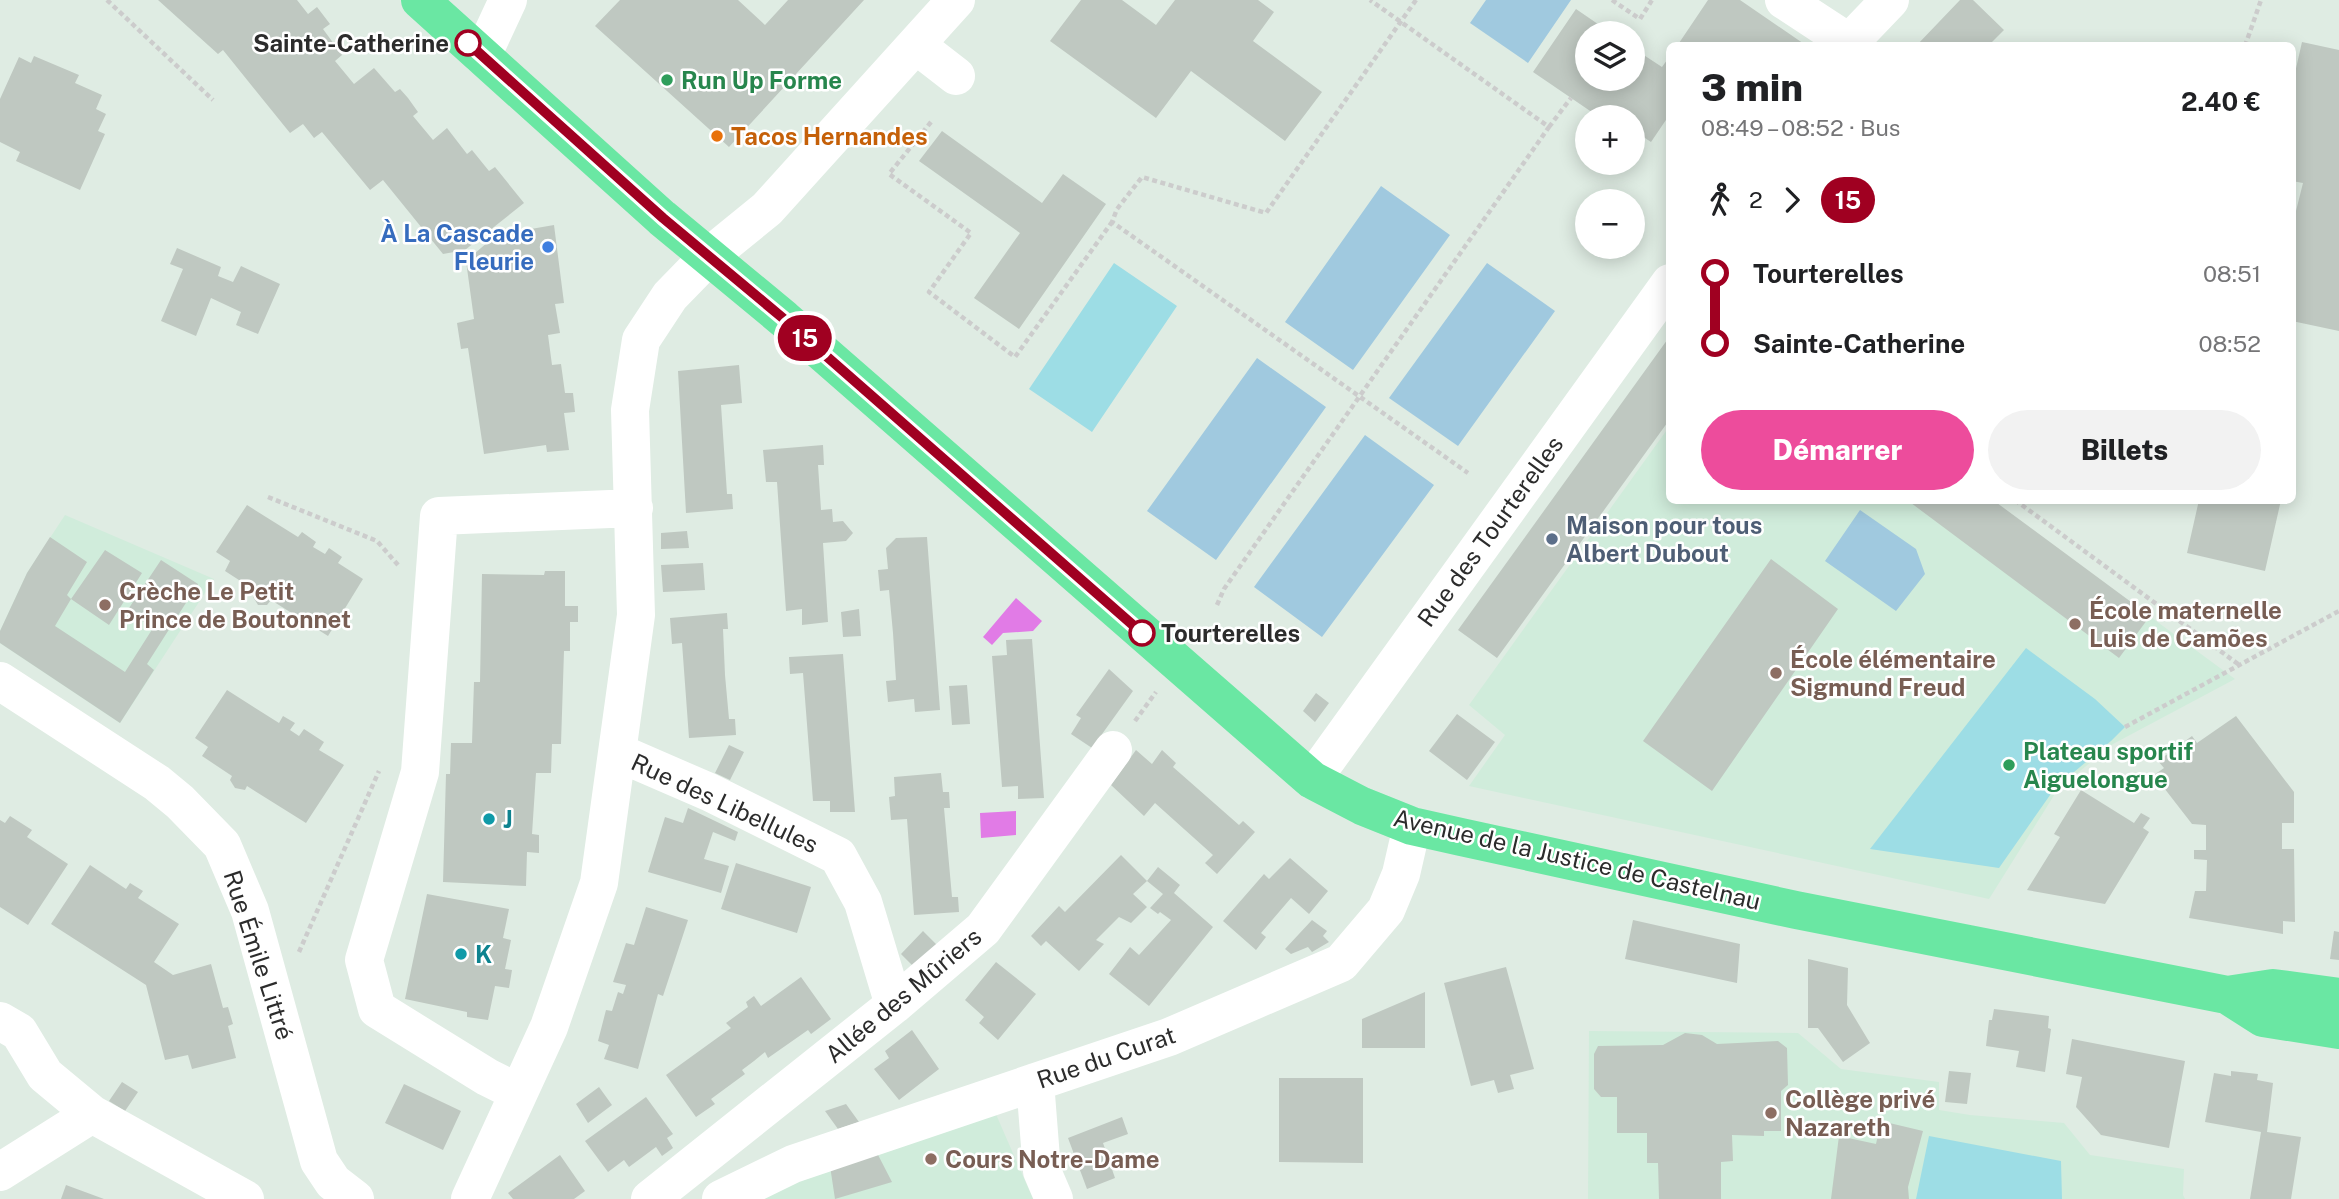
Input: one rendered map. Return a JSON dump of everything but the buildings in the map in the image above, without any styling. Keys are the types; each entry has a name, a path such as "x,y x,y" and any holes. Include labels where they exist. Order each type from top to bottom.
{"main road":[{"name":"Avenue de la Justice de Castelnau","path":"421,0 708,257 784,319 1312,780 1362,806 1412,826 1796,910 2227,995 2273,988 2339,998"},
{"name":"Avenue de la Justice de Castelnau","path":"2227,995 2263,1018 2339,1030"}],"street":[{"path":"482,56 508,0"},
{"path":"470,1199 549,1027 598,883 619,752 636,615 630,410 641,340 670,296 708,257 767,209 956,0"},
{"path":"1784,0 1844,42"},
{"path":"1849,42 1890,0"},
{"path":"916,46 956,76"},
{"name":"Rue des Tourterelles","path":"1312,780 1666,289"},
{"path":"517,1093 377,1009 364,960 420,772 439,516 634,508"},
{"name":"Rue Émile Littré","path":"0,681 158,783 222,845 250,911 319,1161 333,1182 355,1199"},
{"name":"Allée des Mûriers","path":"650,1199 894,1005 983,929 1113,750"},
{"name":"Rue des Libellules","path":"619,752 709,792 838,856 863,902 894,1005"},
{"name":"Rue du Curat","path":"721,1199 793,1164 1169,1037 1341,963 1386,910 1401,874 1412,826"},
{"path":"0,1021 19,1032 45,1074 92,1114 245,1199"},
{"path":"1035,1082 1042,1171 1054,1199"},
{"path":"0,1172 92,1114"}],"path":[{"path":"107,0 213,100"},
{"path":"1370,0 1549,127"},
{"path":"931,122 889,174 971,233 929,292 1015,357 1142,177 1266,213 1416,0"},
{"path":"1612,0 1640,19 1652,0"},
{"path":"2246,42 2261,0"},
{"path":"1217,605 1224,589 1571,98"},
{"path":"1112,222 1468,473"},
{"path":"268,497 377,541 399,566"},
{"path":"2020,504 2238,664"},
{"path":"2125,727 2339,611"},
{"path":"1113,750 1177,663"},
{"path":"274,995 300,950 383,763"}],"shaded area":[{"path":"1486,0 1571,0 1528,63 1470,23"},
{"path":"1381,186 1450,235 1353,370 1285,322"},
{"path":"1114,263 1177,306 1092,432 1029,389"},
{"path":"1487,263 1555,311 1458,446 1389,398"},
{"path":"1257,358 1326,407 1216,560 1147,511"},
{"name":"École élémentaire Sigmund Freud","path":"1666,431 1666,504 1997,504 2235,679 2113,744 2058,789 1989,899 1469,786 1505,735 1469,705"},
{"path":"1365,435 1434,485 1322,637 1254,587"},
{"path":"1860,510 1916,549 1925,574 1896,611 1825,561"},
{"name":"Crèche Le Petit Prince de Boutonnet","path":"65,515 214,579 120,723 0,643 0,631 27,573"},
{"path":"1016,598 1042,621 1033,631 1003,633 992,645 983,637"},
{"name":"Plateau sportif Aiguelongue","path":"2026,648 2095,699 2125,727 2055,788 1999,868 1870,849"},
{"path":"1016,811 1016,835 981,838 980,813"},
{"name":"Collège privé Nazareth","path":"1589,1031 1798,1033 1841,1069 1939,1082 1939,1110 2064,1123 2090,1155 2184,1169 2185,1199 1588,1199"},
{"name":"Cours Notre-Dame","path":"995,1112 1033,1199 762,1199 830,1166"},
{"path":"1929,1136 2061,1161 2062,1199 1916,1199"}],"bus line":[{"name":"15","path":"468,43 663,218 784,319 1142,633"}],"place":[{"name":"Sainte-Catherine","path":"468,43"},
{"name":"Run Up Forme","path":"667,80"},
{"name":"Tacos Hernandes","path":"717,136"},
{"name":"À La Cascade Fleurie","path":"548,247"},
{"name":"Maison pour tous Albert Dubout","path":"1552,539"},
{"name":"Crèche Le Petit Prince de Boutonnet","path":"105,605"},
{"name":"École maternelle Luis de Camões","path":"2075,624"},
{"name":"Tourterelles","path":"1142,633"},
{"name":"École élémentaire Sigmund Freud","path":"1776,673"},
{"name":"Plateau sportif Aiguelongue","path":"2009,765"},
{"name":"J","path":"489,819"},
{"name":"K","path":"461,954"},
{"name":"Collège privé Nazareth","path":"1771,1113"},
{"name":"Cours Notre-Dame","path":"931,1159"}]}
